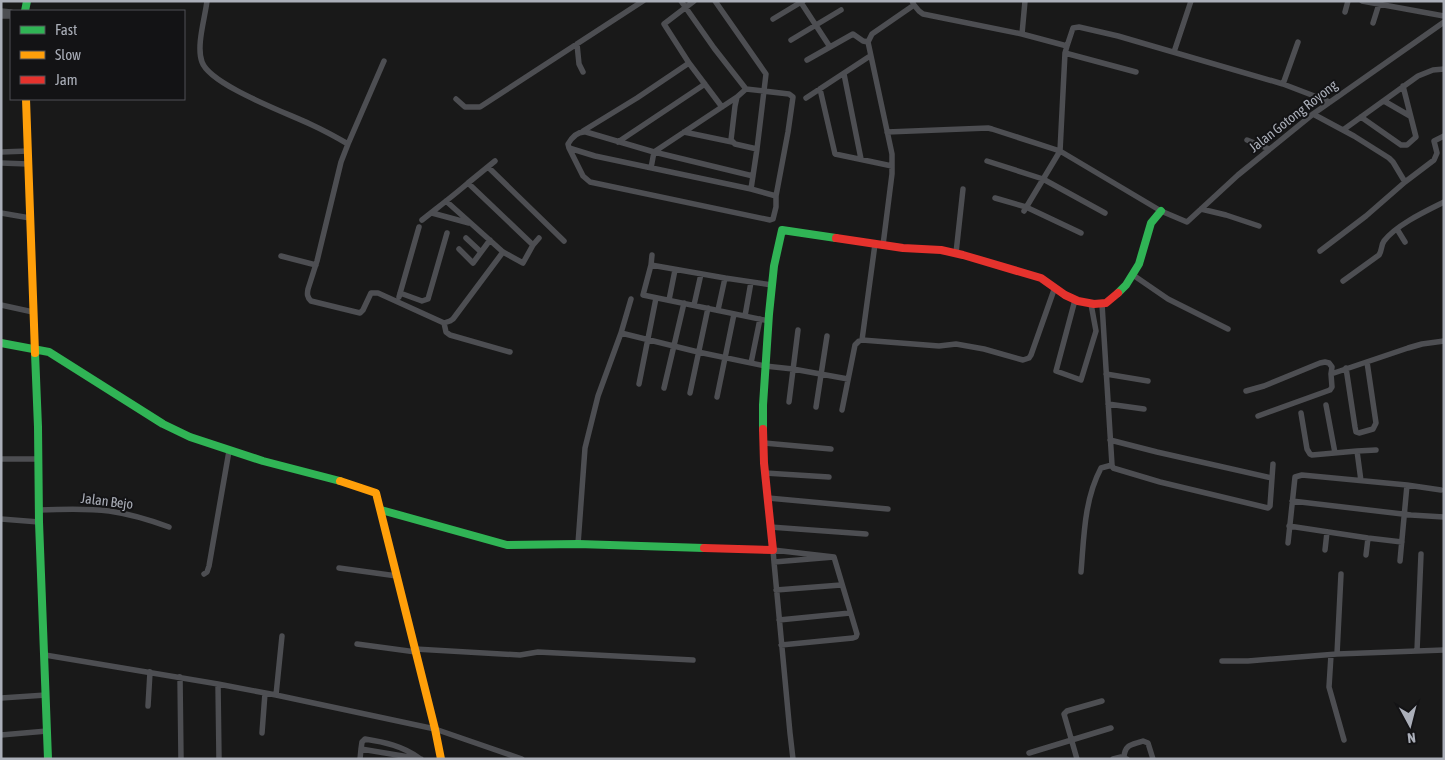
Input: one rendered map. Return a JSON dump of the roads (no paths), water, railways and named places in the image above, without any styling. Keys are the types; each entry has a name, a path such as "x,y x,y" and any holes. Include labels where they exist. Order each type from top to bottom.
{"main road":[{"path":"26,100 48,759"},
{"path":"381,510 507,545 578,544 773,550 765,472 763,405 765,366 764,320 782,230 902,248 941,250 956,253 1041,278 1075,300 1091,304 1102,304 1114,298 1133,275 1139,264 1151,223 1161,211"},
{"path":"1,343 49,352 175,431 190,438 229,451 372,491 376,494 416,650 441,759"}],"street":[{"path":"207,1 200,52 202,64 206,69 214,77 237,91 312,125 348,144"},
{"path":"456,99 465,107 480,107 643,1"},
{"path":"681,1 746,89 789,94 793,97 772,220 590,182 583,176 568,144 572,138 690,63"},
{"path":"694,1 664,24 722,107"},
{"path":"715,1 766,72 767,77 751,189"},
{"path":"1022,34 1025,1"},
{"path":"1174,52 1191,1"},
{"path":"1345,12 1348,1"},
{"path":"1362,1 1444,16"},
{"path":"774,19 801,2 830,47"},
{"path":"862,340 892,166 892,154 870,56 868,42 872,34 913,3 923,14 1022,34 1067,46"},
{"path":"1373,23 1379,4"},
{"path":"791,40 841,10"},
{"name":"Jalan Gotong Royong","path":"1161,211 1187,222 1238,175 1313,114 1444,22"},
{"path":"1025,209 1060,151 1065,53 1073,28 1079,27 1118,36 1174,52 1283,84 1330,102"},
{"path":"807,60 853,34 868,42"},
{"path":"1283,84 1298,42"},
{"path":"576,44 579,64 583,72"},
{"path":"1065,53 1136,72"},
{"path":"806,98 870,56"},
{"path":"384,61 341,162 307,294 308,299 360,313 371,293 378,293 444,323 450,322 503,252"},
{"path":"1343,130 1418,76 1433,70 1444,69"},
{"path":"844,74 862,159"},
{"path":"618,142 705,84"},
{"path":"1361,117 1401,145 1405,146 1416,138 1403,86"},
{"path":"651,168 654,152 737,97 746,89"},
{"path":"820,89 835,154 892,166"},
{"path":"732,142 730,137 737,97"},
{"path":"1384,101 1410,116"},
{"path":"1313,114 1389,158 1405,182"},
{"path":"887,132 988,128 1060,151 1161,211"},
{"path":"583,131 654,152 752,176"},
{"path":"684,132 757,148"},
{"path":"1320,251 1434,160 1437,153 1434,141 1444,136"},
{"path":"1247,140 1270,149"},
{"path":"570,148 596,156 776,196"},
{"path":"1,152 28,151"},
{"path":"397,302 421,224 495,161"},
{"path":"987,161 1043,179 1105,213"},
{"path":"1,163 28,164"},
{"path":"488,167 564,241"},
{"path":"468,183 533,245"},
{"path":"956,253 963,189"},
{"path":"995,198 1081,233"},
{"path":"446,201 503,252 524,263 533,245 539,238"},
{"path":"1343,281 1379,255 1383,242 1397,229 1444,202"},
{"path":"1201,209 1259,226"},
{"path":"432,213 471,223"},
{"path":"1,214 30,218"},
{"path":"1397,229 1405,242"},
{"path":"400,293 422,301 428,300 447,233"},
{"path":"466,238 481,252"},
{"path":"459,249 473,263 490,240"},
{"path":"652,255 642,295 764,320 751,363"},
{"path":"281,256 316,265"},
{"path":"651,265 772,285"},
{"path":"669,300 675,270"},
{"path":"694,306 701,274"},
{"path":"1133,275 1168,299 1228,329"},
{"path":"718,310 725,278"},
{"path":"745,316 751,282"},
{"path":"842,410 855,345 859,341 939,346 956,344 984,349 1023,360 1031,355 1055,287"},
{"path":"638,384 656,298"},
{"path":"578,544 585,448 598,396 631,299"},
{"path":"1075,300 1056,371 1081,380 1096,331 1091,304"},
{"path":"664,388 684,303"},
{"path":"1102,304 1112,465 1116,469 1160,482 1268,508 1270,506 1273,464"},
{"path":"1,305 33,312"},
{"path":"690,393 708,308"},
{"path":"718,397 734,314"},
{"path":"444,323 446,332 450,335 510,352"},
{"path":"790,402 798,330"},
{"path":"621,333 765,366 848,379"},
{"path":"816,407 827,336"},
{"path":"1331,374 1416,346 1444,341"},
{"path":"1246,391 1264,386 1325,362 1331,365 1332,387 1330,390 1258,416"},
{"path":"1346,368 1355,430 1359,433 1373,429 1376,423 1367,362"},
{"path":"1106,374 1148,381"},
{"path":"1108,404 1144,409"},
{"path":"1326,406 1335,453"},
{"path":"1301,413 1307,450 1312,455 1376,450"},
{"path":"1110,440 1272,478"},
{"path":"764,443 831,449"},
{"path":"204,574 209,566 229,451"},
{"path":"1358,451 1361,481"},
{"path":"1,458 38,460"},
{"path":"1081,572 1086,512 1094,481 1101,468 1112,465"},
{"path":"765,472 829,477"},
{"path":"1288,543 1292,501 1296,477 1299,475 1441,490"},
{"path":"1400,561 1407,485"},
{"path":"768,498 888,509"},
{"path":"1292,501 1444,517"},
{"name":"Jalan Bejo","path":"39,510 92,509 110,511 169,527"},
{"path":"1,519 39,522"},
{"path":"1289,526 1402,542"},
{"path":"770,527 866,534"},
{"path":"1325,550 1327,532"},
{"path":"1366,555 1368,538"},
{"path":"793,759 773,550 834,557"},
{"path":"1417,651 1421,554"},
{"path":"774,562 834,557"},
{"path":"781,645 853,638 858,634 841,585 834,557"},
{"path":"339,568 397,576"},
{"path":"1341,574 1329,687 1344,740"},
{"path":"776,590 841,585"},
{"path":"779,620 850,613"},
{"path":"276,695 282,636"},
{"path":"357,644 416,650 520,655 538,652 693,660"},
{"path":"1222,661 1444,650"},
{"path":"45,655 218,684 435,728 522,759"},
{"path":"148,706 150,672"},
{"path":"180,677 181,759"},
{"path":"218,684 219,759"},
{"path":"262,733 265,693"},
{"path":"1,698 46,695"},
{"path":"1076,759 1064,714 1067,711 1102,701"},
{"path":"1029,752 1111,728"},
{"path":"1,735 47,731"},
{"path":"360,759 363,740 385,742 412,752 420,759"},
{"path":"1113,759 1126,758 1125,750 1127,747 1143,741 1148,743 1154,759"},
{"path":"361,749 420,759"}]}
